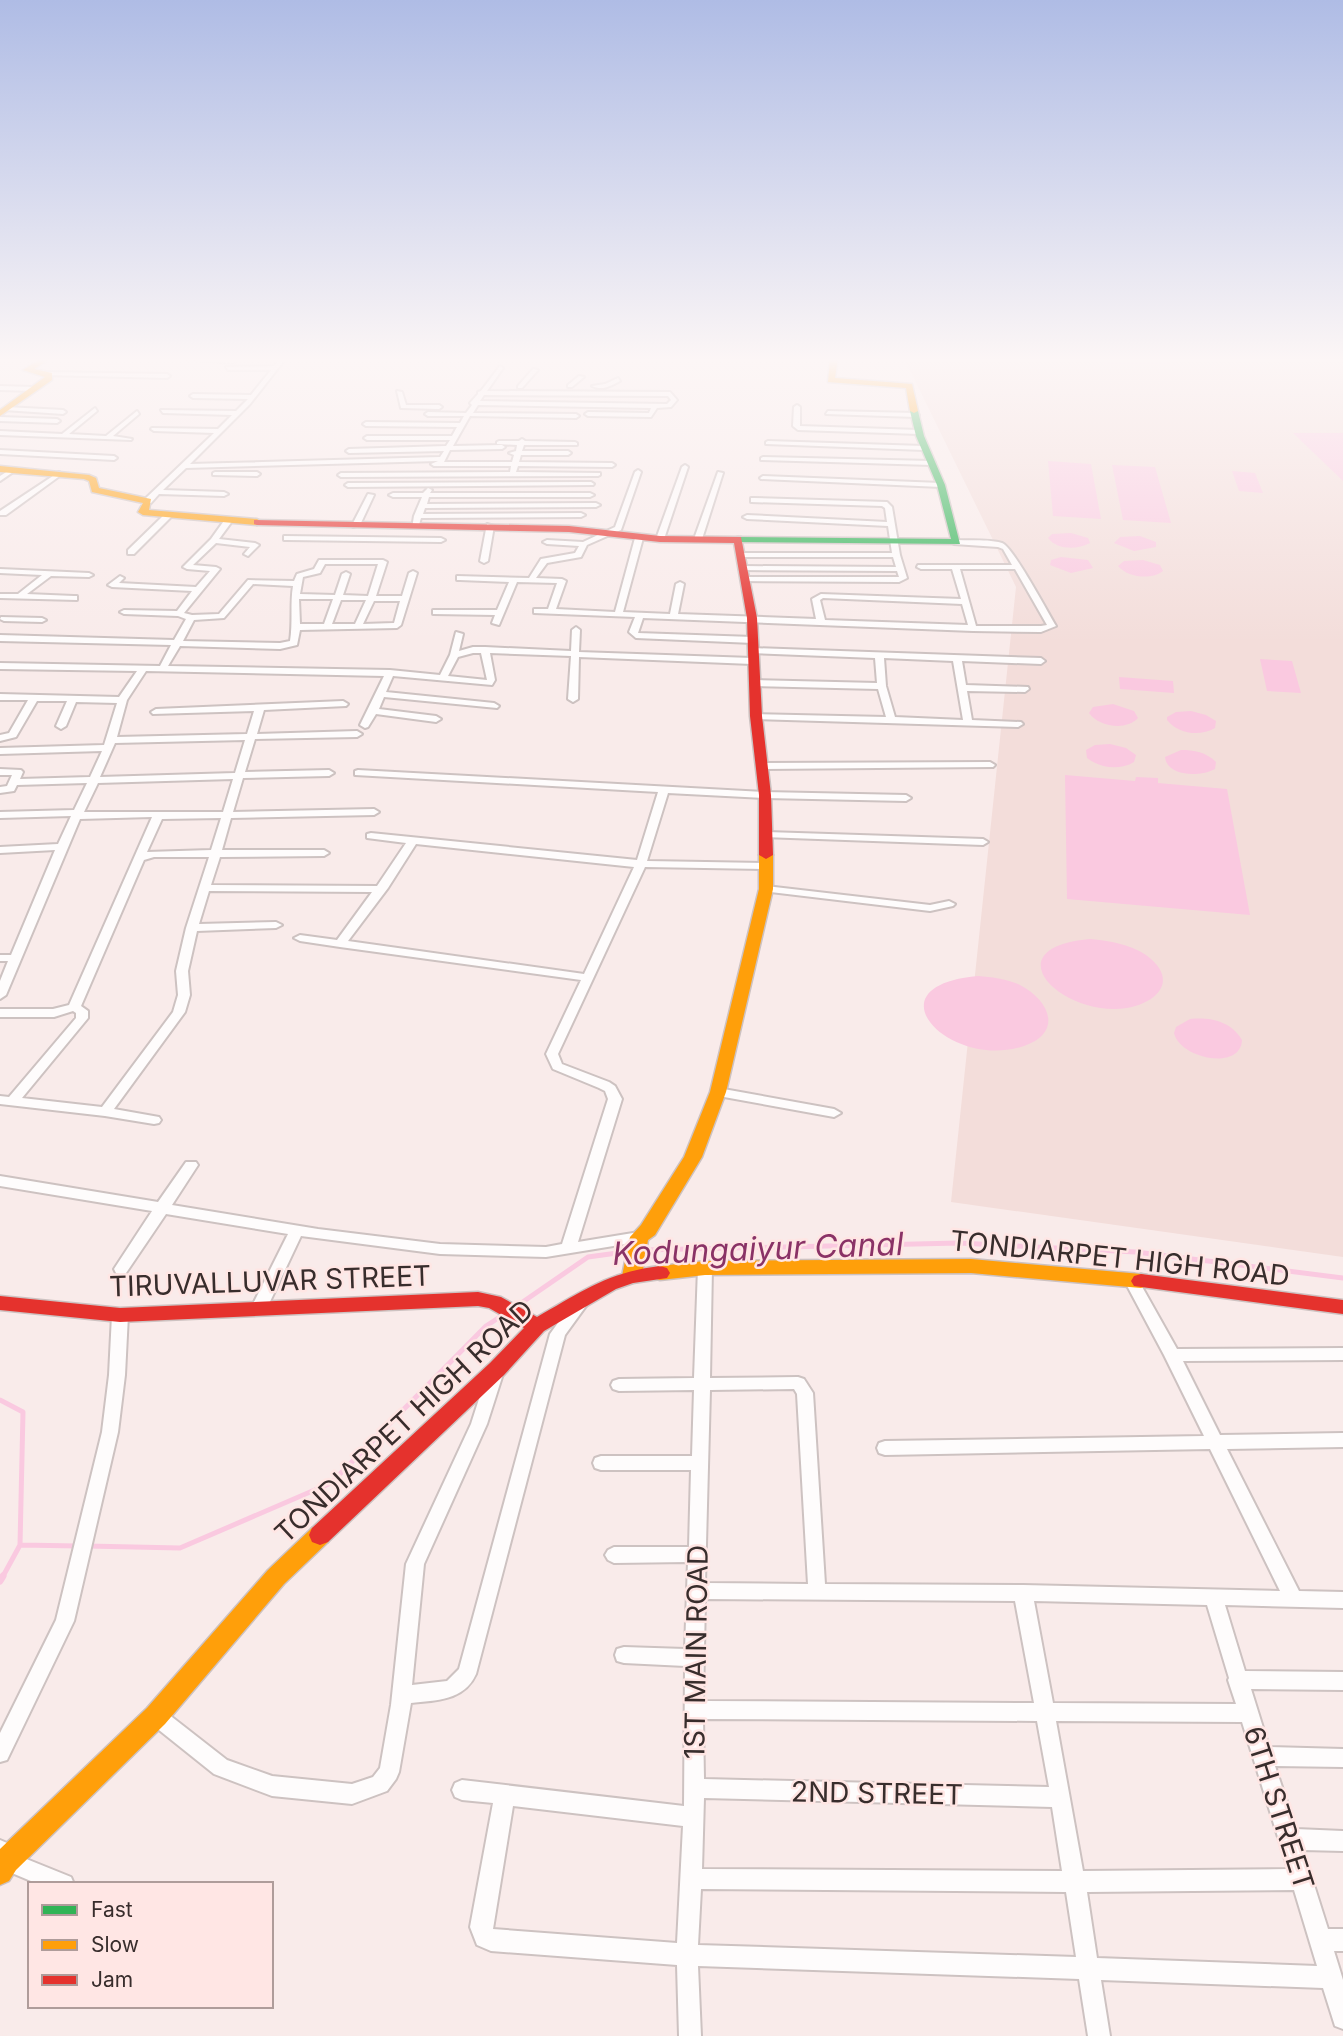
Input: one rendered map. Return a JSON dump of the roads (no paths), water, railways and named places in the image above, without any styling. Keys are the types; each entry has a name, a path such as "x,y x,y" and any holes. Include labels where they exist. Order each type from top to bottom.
{"street":[{"path":"20,453 114,458"},
{"path":"199,453 153,496 143,512 229,520 410,527 442,540"},
{"path":"410,527 446,453"},
{"path":"484,561 506,505 519,453"},
{"path":"927,453 941,485 957,541"},
{"path":"763,458 932,463"},
{"path":"182,470 441,461 612,465"},
{"path":"370,464 441,461"},
{"path":"660,538 685,467"},
{"path":"182,470 257,474"},
{"path":"4,472 86,477 93,480 95,490 153,496 224,494"},
{"path":"547,542 584,544 618,528 638,472"},
{"path":"698,539 720,473"},
{"path":"2,513 58,474"},
{"path":"341,475 598,474"},
{"path":"763,478 941,485"},
{"path":"348,485 591,484"},
{"path":"356,525 370,495"},
{"path":"393,495 590,495"},
{"path":"498,523 639,538 698,539 742,560 899,580 902,578 889,524 888,507 880,503 754,500"},
{"path":"422,506 596,505"},
{"path":"286,538 581,515"},
{"path":"131,552 168,516"},
{"path":"747,517 889,524"},
{"path":"179,614 217,570 187,567 214,541 229,520"},
{"path":"618,614 639,538"},
{"path":"214,541 255,545 248,554"},
{"path":"537,611 973,628 1041,629 1052,626 1019,567 1004,547 957,541 742,560"},
{"path":"531,580 541,564 578,555 584,544"},
{"path":"0,638 289,646 294,643 297,628 294,596 300,576 317,571 324,558 384,559 372,597 358,627"},
{"path":"632,1276 639,1240 693,1157 718,1092 766,889 767,835 763,766 756,716 752,618 742,560"},
{"path":"921,567 1019,567"},
{"path":"955,567 973,628"},
{"path":"0,571 89,576"},
{"path":"297,628 397,625 413,573"},
{"path":"2,621 48,574"},
{"path":"327,627 346,574"},
{"path":"120,578 112,585 198,589"},
{"path":"460,578 562,581 551,611"},
{"path":"496,623 514,580"},
{"path":"124,612 179,614 191,618 220,616 251,582 297,584"},
{"path":"674,615 680,584"},
{"path":"0,596 74,598"},
{"path":"294,596 406,599"},
{"path":"821,622 816,599 821,596 965,602"},
{"path":"436,612 501,612"},
{"path":"640,614 633,632 636,635 752,651"},
{"path":"162,670 191,618"},
{"path":"2,621 42,620"},
{"path":"573,699 576,630"},
{"path":"443,678 454,655 459,634"},
{"path":"0,666 390,673 489,683 491,680 485,650"},
{"path":"454,655 485,650 576,653 752,651 1041,661"},
{"path":"879,654 882,686 891,720"},
{"path":"957,657 968,723"},
{"path":"0,995 109,744 122,700 143,669"},
{"path":"365,725 390,673"},
{"path":"754,683 882,686"},
{"path":"961,688 1025,689"},
{"path":"381,694 494,706"},
{"path":"0,697 122,700"},
{"path":"0,738 13,735 34,698"},
{"path":"61,726 73,699"},
{"path":"156,712 343,704"},
{"path":"105,1112 180,1012 184,995 182,971 192,928 260,707"},
{"path":"373,711 436,719"},
{"path":"756,716 1018,724"},
{"path":"0,751 357,734"},
{"path":"763,766 990,765"},
{"path":"0,772 18,772 10,789 0,790"},
{"path":"15,782 330,773"},
{"path":"358,773 765,795 906,798"},
{"path":"568,1249 615,1100 610,1089 556,1066 552,1059 554,1049 641,864 664,790"},
{"path":"0,815 374,812"},
{"path":"142,857 157,817 162,814"},
{"path":"767,835 983,842"},
{"path":"371,836 641,864 767,866"},
{"path":"340,944 384,886 412,841"},
{"path":"0,850 62,847"},
{"path":"74,1007 136,862 142,857 155,854 324,853"},
{"path":"205,888 380,889"},
{"path":"766,889 930,908 948,904"},
{"path":"192,928 276,925"},
{"path":"300,938 589,978"},
{"path":"0,958 15,958"},
{"path":"0,1013 54,1013 74,1007 82,1011 82,1018 6,1101"},
{"path":"718,1092 834,1113"},
{"path":"6,1101 154,1120"},
{"path":"121,1269 191,1165"},
{"path":"0,1181 298,1230 440,1249 546,1252 639,1240"},
{"path":"259,1308 298,1230"},
{"name":"TONDIARPET HIGH ROAD","path":"2,1861 156,1716 276,1577 497,1369 532,1322 609,1284 632,1276 705,1268 971,1266 1131,1280 1343,1307"},
{"name":"1ST MAIN ROAD","path":"690,2036 687,1955 694,1817 693,1710 705,1268"},
{"path":"1131,1280 1172,1355 1294,1600"},
{"path":"401,1695 452,1689 467,1674 558,1334 584,1297"},
{"name":"TIRUVALLUVAR STREET","path":"0,1303 120,1315 478,1299 494,1302 532,1322"},
{"path":"0,1753 65,1621 110,1432 117,1375 120,1315"},
{"path":"1172,1355 1343,1354"},
{"path":"156,1716 221,1767 272,1786 352,1794 380,1784 389,1772 401,1695 415,1564 479,1424 497,1369"},
{"path":"619,1385 798,1383 805,1393 817,1592"},
{"path":"885,1448 1343,1440"},
{"path":"601,1463 700,1463"},
{"path":"614,1555 698,1554"},
{"path":"696,1591 1023,1593 1343,1600"},
{"path":"1023,1593 1099,2036"},
{"name":"6TH STREET","path":"1214,1597 1237,1680 1291,1839 1343,2018"},
{"path":"624,1655 695,1658"},
{"path":"1237,1680 1343,1681"},
{"path":"693,1710 1248,1713"},
{"path":"1264,1756 1343,1758"},
{"name":"2ND STREET","path":"694,1788 1060,1797"},
{"path":"462,1790 694,1817"},
{"path":"505,1795 481,1927 485,1937 497,1941 687,1955 1331,1977"},
{"path":"1291,1839 1343,1842"},
{"path":"2,1861 59,1882"},
{"path":"692,1879 1074,1882 1302,1879"},
{"path":"1320,1940 1343,1940"}],"waterway":[{"name":"Kodungaiyur Canal","path":"644,1250 959,1243 1136,1252 1343,1278"},
{"name":"Kodungaiyur Canal","path":"514,1308 588,1257 632,1251"},
{"name":"Kodungaiyur Canal","path":"87,1546 180,1548 331,1483 486,1326 503,1315"},
{"path":"0,1400 23,1412 20,1545"},
{"path":"2,1578 20,1545"},
{"name":"Kodungaiyur Canal","path":"20,1545 78,1546"},
{"path":"0,1581 3,1576"}]}
